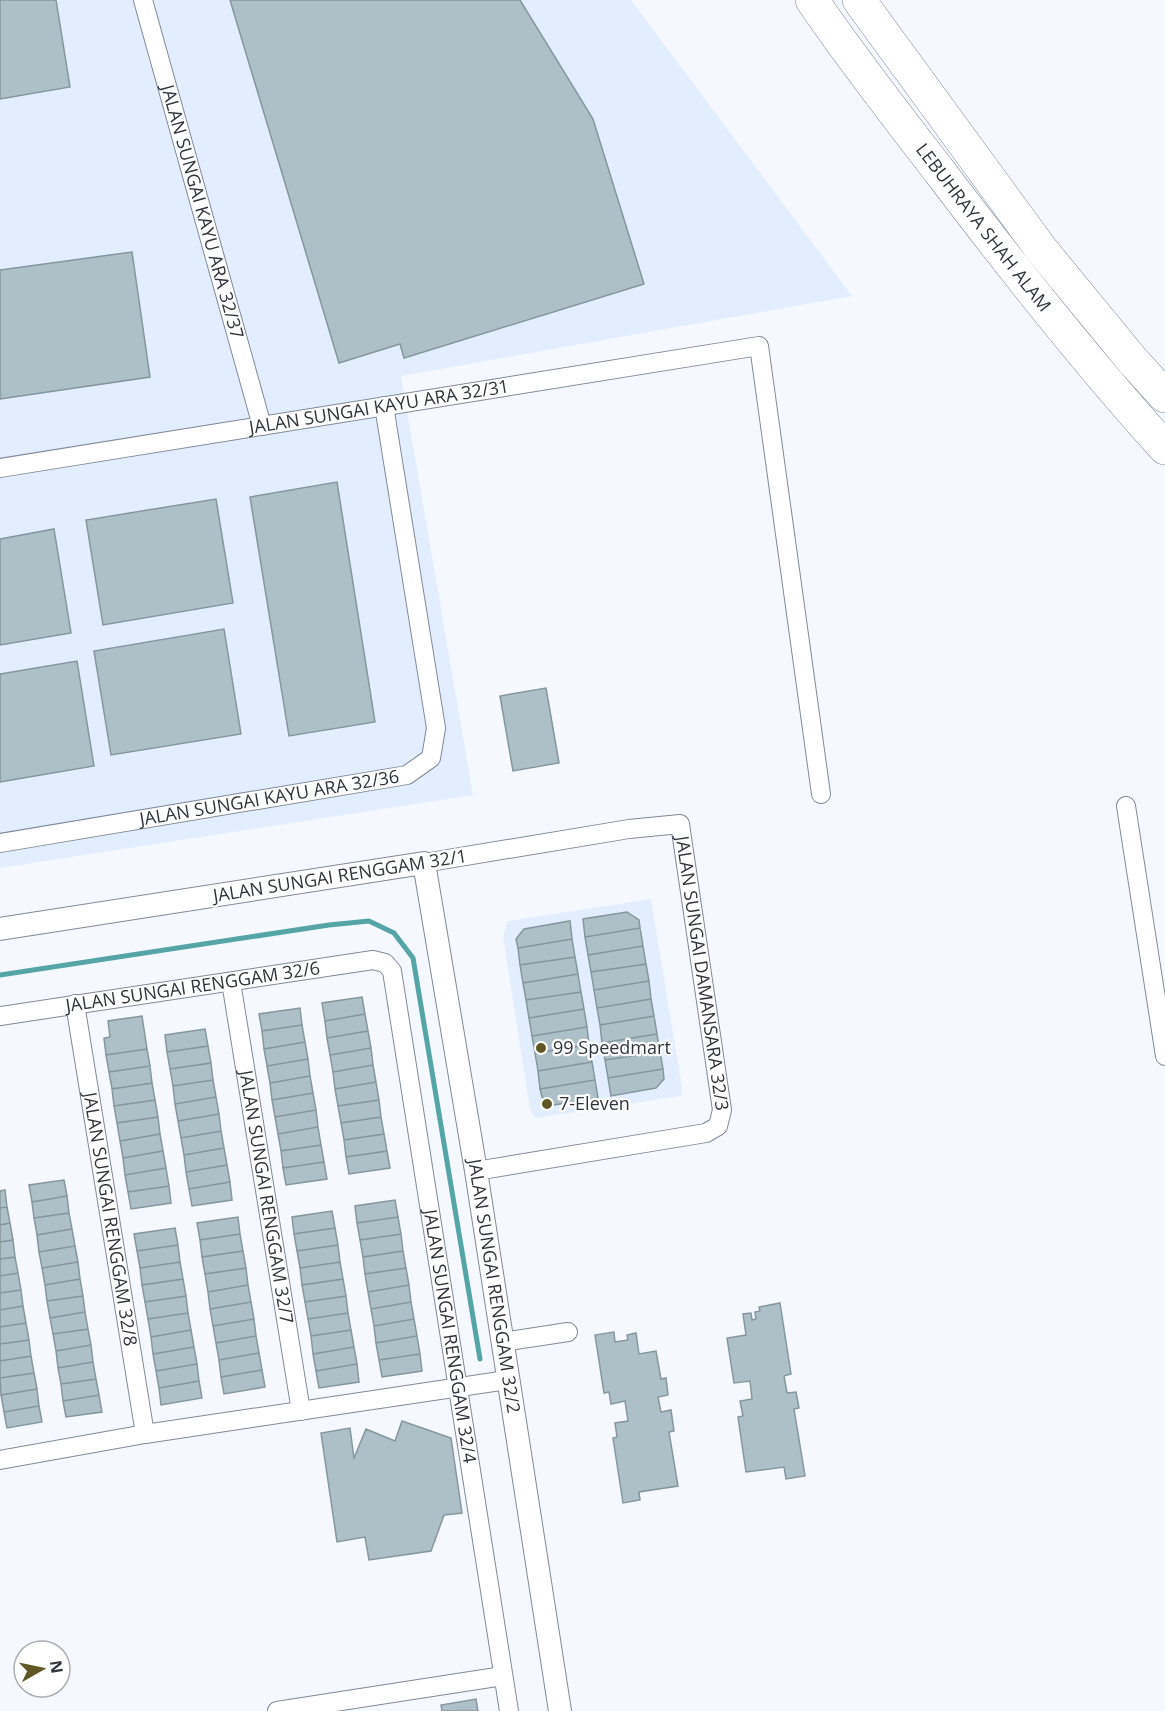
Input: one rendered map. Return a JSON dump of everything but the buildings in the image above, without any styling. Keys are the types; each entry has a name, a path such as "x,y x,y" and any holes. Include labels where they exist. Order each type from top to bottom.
{"highway":[{"name":"LEBUHRAYA SHAH ALAM","path":"812,0 841,43 1014,270 1107,384 1165,448"},
{"name":"LEBUHRAYA SHAH ALAM","path":"859,0 1041,249 1133,361 1165,396"}],"street":[{"name":"JALAN SUNGAI KAYU ARA 32/37","path":"144,0 262,426"},
{"name":"JALAN SUNGAI KAYU ARA 32/31","path":"0,468 759,346 821,794"},
{"name":"JALAN SUNGAI KAYU ARA 32/36","path":"0,843 407,775 431,758 436,728 384,406"},
{"path":"1126,806 1165,1056"},
{"name":"JALAN SUNGAI RENGGAM 32/1","path":"0,929 629,829 680,824"},
{"name":"JALAN SUNGAI DAMANSARA 32/3","path":"476,1171 706,1134 718,1126 722,1110 680,824"},
{"name":"JALAN SUNGAI RENGGAM 32/2","path":"424,863 476,1171 560,1711"},
{"name":"JALAN SUNGAI RENGGAM 32/6","path":"0,1016 373,960 385,963"},
{"name":"JALAN SUNGAI RENGGAM 32/4","path":"385,963 392,971 509,1711"},
{"name":"JALAN SUNGAI RENGGAM 32/7","path":"231,982 301,1411"},
{"name":"JALAN SUNGAI RENGGAM 32/8","path":"75,1004 145,1434"},
{"path":"502,1342 568,1332"},
{"path":"0,1460 145,1434 507,1380"},
{"path":"278,1711 345,1706 503,1676"}],"shaded area":[{"path":"0,0 631,0 852,296 401,376 473,795 0,868"},
{"path":"651,899 682,1088 681,1096 535,1118 530,1109 503,937 508,921"}],"waterway":[{"path":"0,975 329,925 369,921 394,933 413,958 480,1359"}],"place":[{"name":"99 Speedmart","path":"541,1048"},
{"name":"7-Eleven","path":"547,1104"}]}
